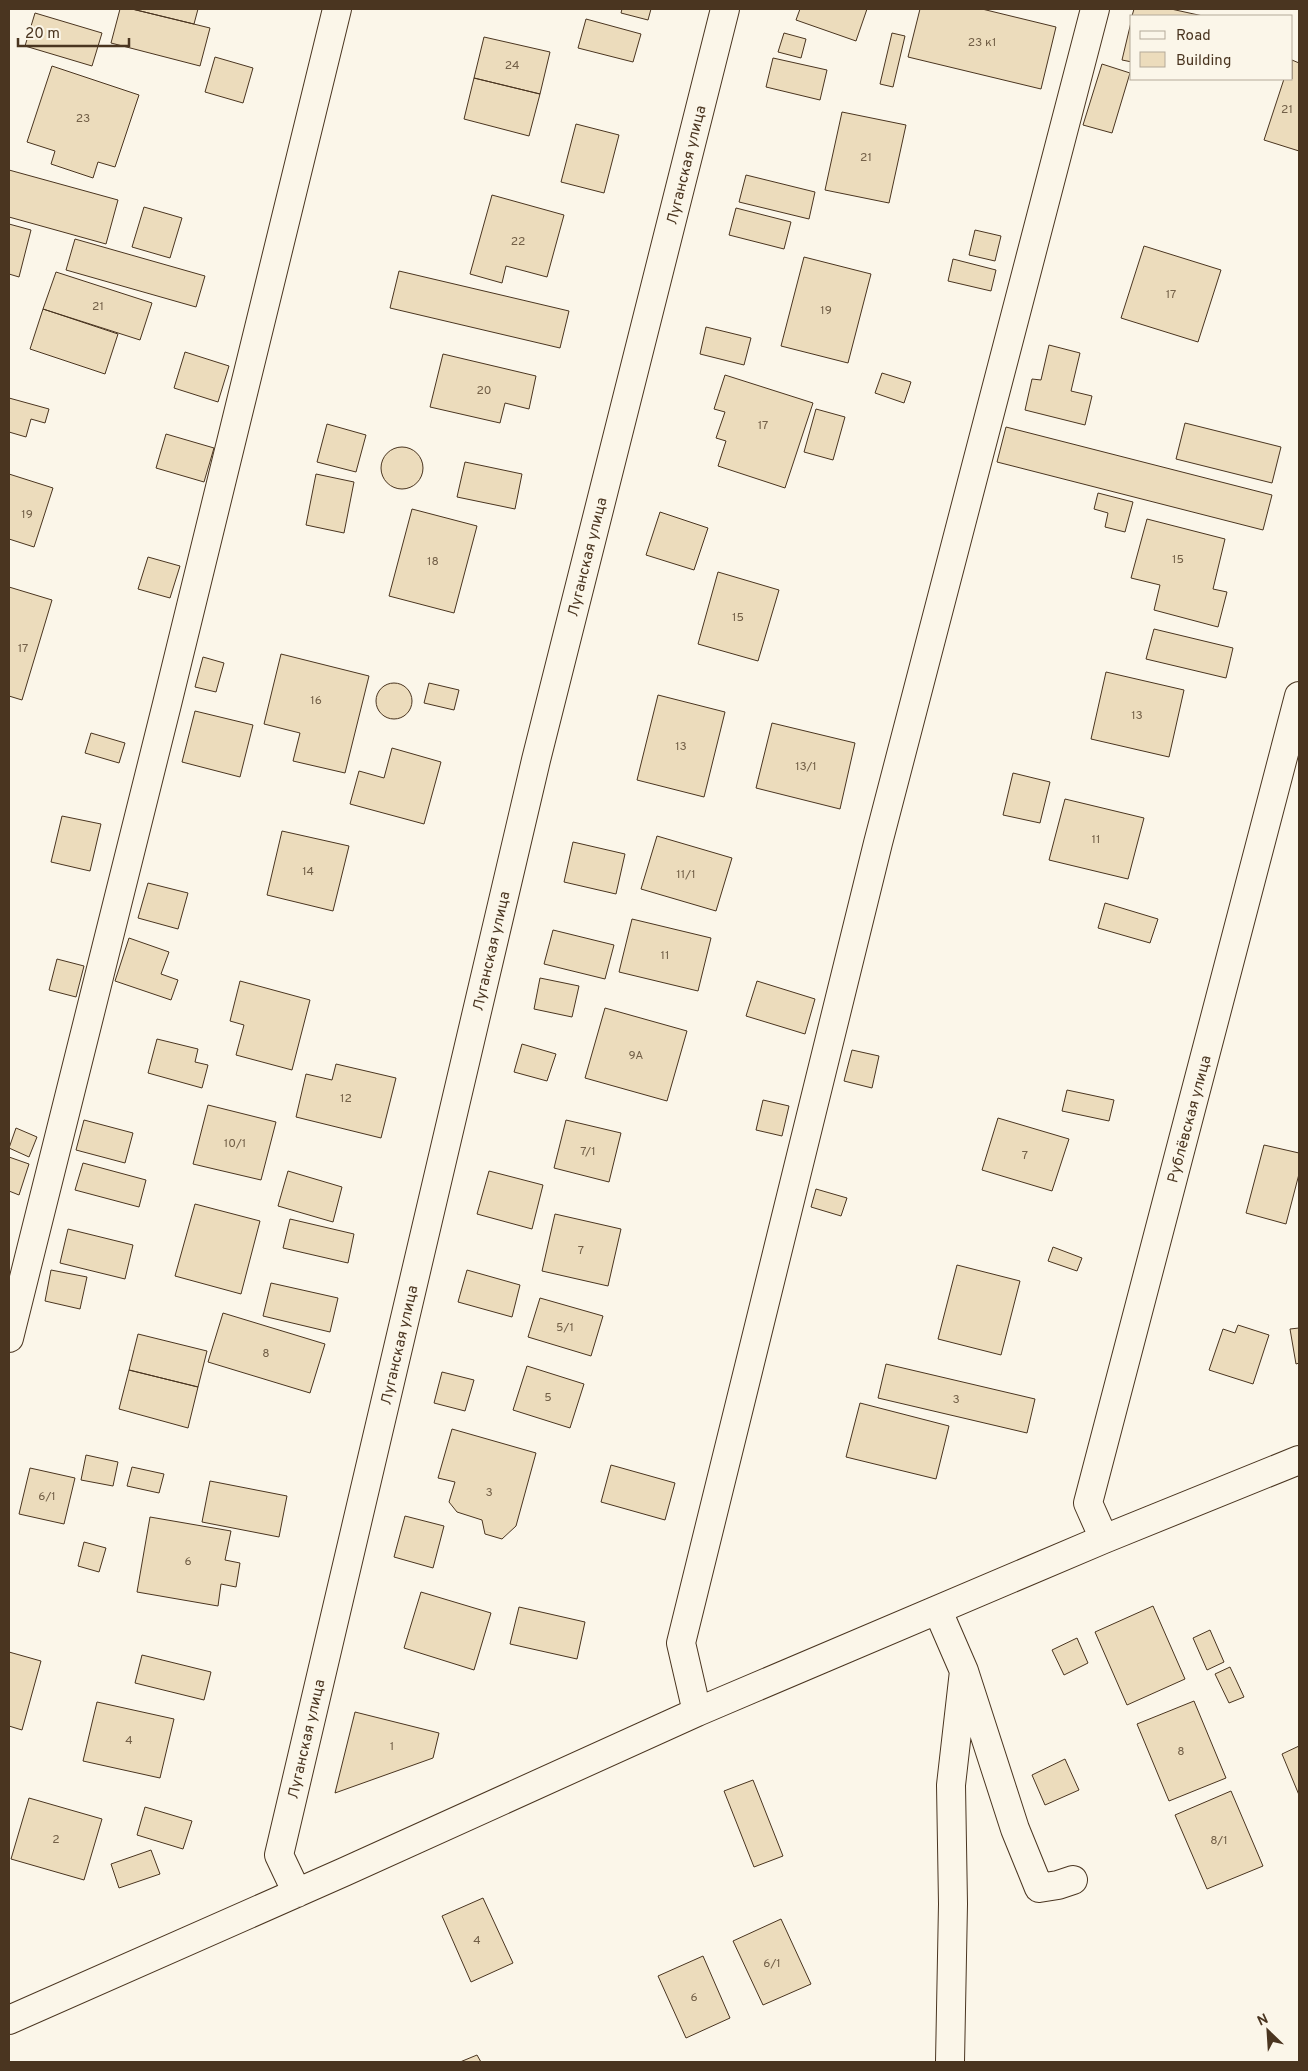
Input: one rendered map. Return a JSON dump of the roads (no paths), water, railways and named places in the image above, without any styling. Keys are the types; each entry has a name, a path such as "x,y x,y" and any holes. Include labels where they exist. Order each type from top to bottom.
{"street":[{"path":"9,1338 165,713 337,9"},
{"name":"Луганская улица","path":"297,1893 279,1855 536,760 725,9"},
{"path":"697,1712 681,1643 878,842 1095,9"},
{"name":"Рублёвская улица","path":"1104,1540 1088,1503 1299,696"},
{"path":"9,2020 297,1893 697,1712 1104,1540 1299,1460"},
{"path":"938,1611 964,1671 1015,1829 1039,1888 1058,1886 1073,1880"},
{"path":"950,2062 953,1904 951,1785 964,1671"}]}
